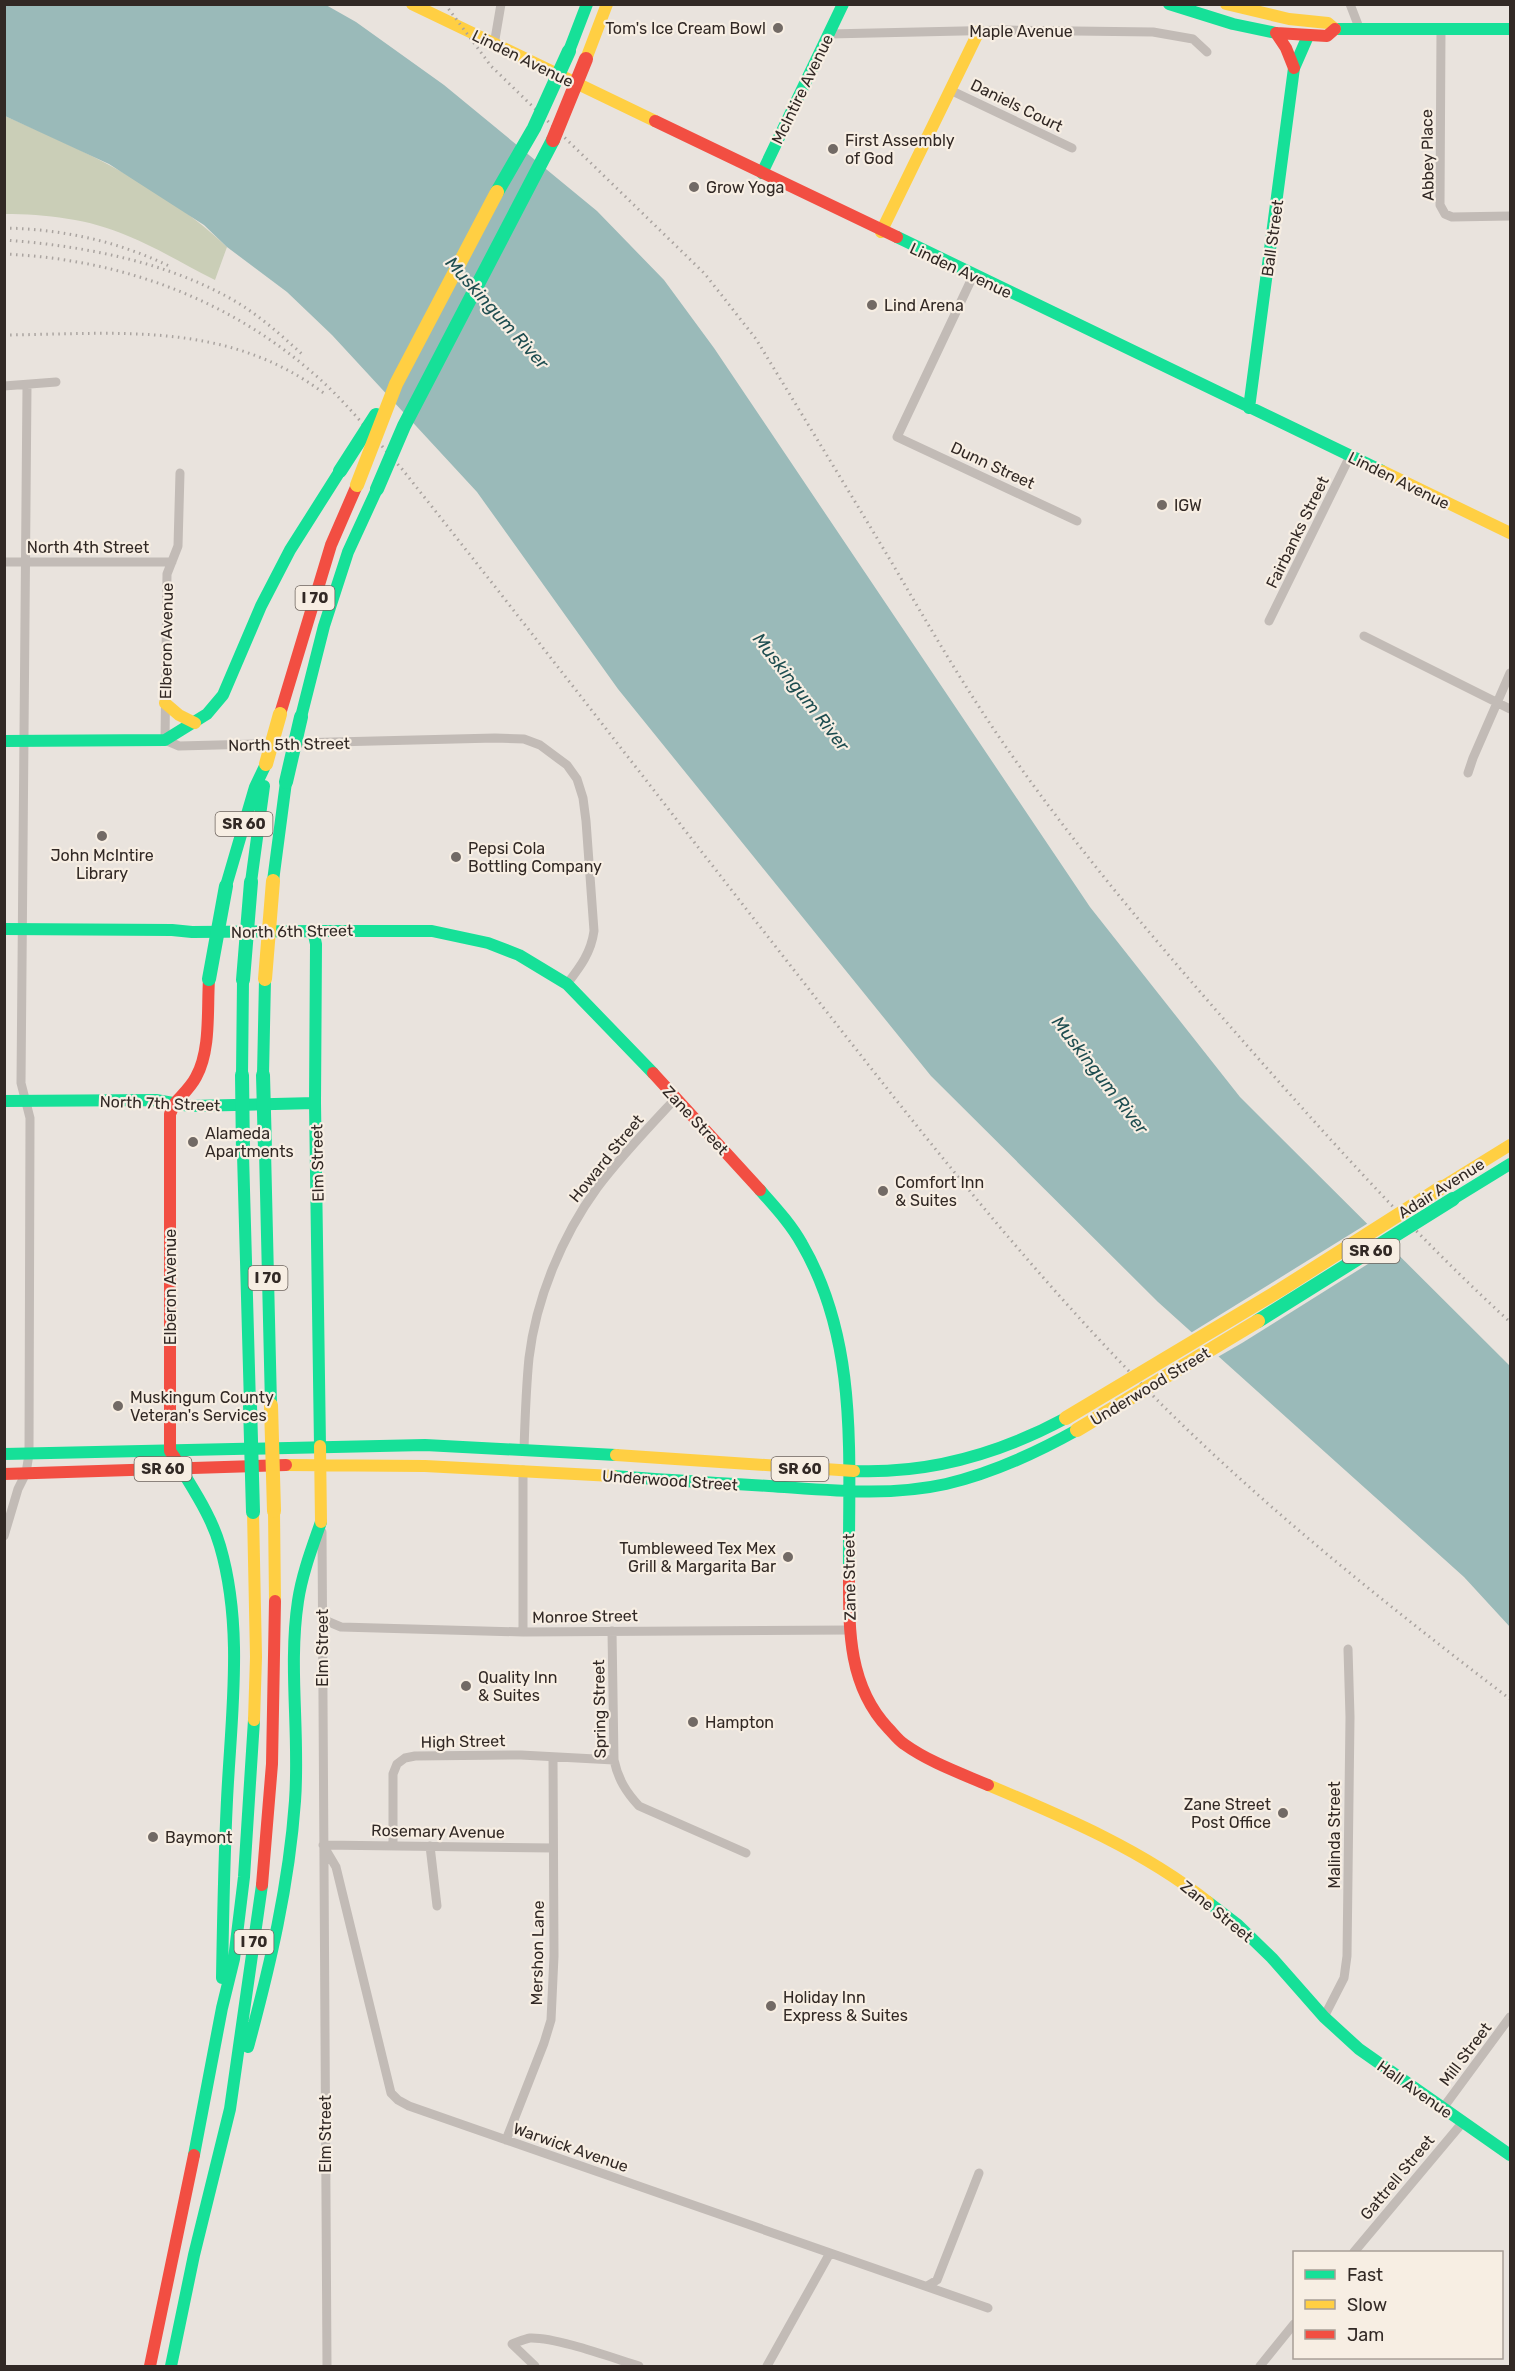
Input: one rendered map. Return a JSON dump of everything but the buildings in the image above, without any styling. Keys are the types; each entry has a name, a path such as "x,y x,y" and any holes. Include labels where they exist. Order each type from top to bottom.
{"main road":[{"name":"Linden Avenue","path":"412,4 880,232 1510,533"},
{"name":"I 70","path":"150,2367 203,2114 222,2008 234,1959 244,1877 251,1785 256,1657 243,1154 243,980 251,882 266,764 331,545 396,384 512,164 534,128 569,51 587,4"},
{"name":"I 70","path":"171,2367 194,2255 230,2109 265,1866 272,1764 275,1658 263,1075 265,979 273,881 286,782 324,626 344,563 404,426 550,146 607,4"},
{"name":"McIntire Avenue","path":"762,173 843,4"},
{"path":"1169,4 1233,24 1276,33 1327,36 1335,29"},
{"path":"1226,4 1289,19 1328,23 1335,29 1510,29"},
{"path":"880,232 979,31"},
{"path":"1276,33 1286,48 1294,68"},
{"name":"Ball Street","path":"1249,408 1294,68 1308,36"},
{"path":"165,740 207,714 223,696 261,606 285,559 396,384"},
{"path":"165,703 179,715 195,723"},
{"name":"North 5th Street","path":"4,741 165,740"},
{"name":"SR 60","path":"174,1103 189,1087 198,1072 209,979 226,886 255,787 266,764"},
{"name":"North 6th Street","path":"4,929 192,932 432,931 478,940 519,956 567,984"},
{"name":"Elm Street","path":"313,931 316,966 315,1103 322,1466 321,1522"},
{"name":"Zane Street","path":"567,984 596,1012 767,1197 802,1244 814,1268 836,1325 842,1352 848,1403 849,1630 855,1671 865,1696 879,1718 904,1744 942,1766 1072,1821 1148,1861 1195,1891 1247,1933 1324,2017"},
{"name":"North 7th Street","path":"4,1101 156,1100 201,1106 315,1103"},
{"name":"Elberon Avenue","path":"170,1451 170,1114 174,1103"},
{"name":"Adair Avenue","path":"1280,1290 1510,1145"},
{"name":"Adair Avenue","path":"1289,1302 1510,1164"},
{"name":"Underwood Street","path":"4,1454 424,1445 524,1449 848,1471 897,1471 969,1458 1036,1434 1280,1290"},
{"name":"Underwood Street","path":"4,1474 322,1466 523,1470 848,1491 895,1491 956,1482 1017,1462 1077,1430 1289,1302"},
{"path":"170,1451 202,1500 212,1524 223,1556 232,1603 235,1648 224,1854 222,2008"},
{"path":"230,2109 258,2012 289,1864 296,1800 295,1633 304,1575 321,1522"},
{"name":"Hall Avenue","path":"1324,2017 1359,2049 1510,2155"}],"street":[{"path":"494,45 501,4"},
{"path":"1350,4 1360,30"},
{"name":"Abbey Place","path":"1441,30 1440,205 1446,214 1452,217 1510,216"},
{"name":"Maple Avenue","path":"829,34 979,31 1153,32 1193,39 1208,52"},
{"name":"Daniels Court","path":"950,90 1072,148"},
{"name":"Dunn Street","path":"973,276 897,437 1077,521"},
{"path":"4,386 56,382"},
{"path":"4,1536 18,1489 26,1473 29,1454 30,1124 21,1083 27,386"},
{"name":"Fairbanks Street","path":"1269,621 1350,456"},
{"name":"Elberon Avenue","path":"165,740 167,574 178,546 180,473"},
{"name":"North 4th Street","path":"4,562 172,562"},
{"path":"1364,636 1510,709"},
{"path":"1468,773 1510,673"},
{"name":"North 5th Street","path":"165,740 179,747 495,738 524,739 540,745 567,765 577,779 583,798 594,931 592,945 586,958 567,984"},
{"name":"Howard Street","path":"524,1449 525,1398 531,1345 544,1292 558,1257 577,1219 597,1188 676,1098"},
{"path":"523,1470 523,1632"},
{"name":"Elm Street","path":"321,1522 327,2367"},
{"name":"Monroe Street","path":"322,1619 341,1627 523,1632 849,1630"},
{"name":"Spring Street","path":"612,1631 614,1760 617,1775 626,1793 639,1806 746,1853"},
{"name":"Malinda Street","path":"1324,2017 1344,1978 1347,1956 1350,1728 1348,1649"},
{"name":"High Street","path":"393,1845 393,1774 397,1764 405,1758 427,1755 614,1760"},
{"name":"Mershon Lane","path":"506,2140 551,2020 554,1956 553,1757"},
{"name":"Rosemary Avenue","path":"323,1845 553,1848"},
{"name":"Warwick Avenue","path":"323,1845 336,1867 391,2093 398,2100 409,2106 988,2308"},
{"path":"430,1846 437,1906"},
{"name":"Mill Street","path":"1443,2108 1510,2018"},
{"name":"Gattrell Street","path":"1356,2251 1463,2122"},
{"path":"927,2286 937,2280 979,2173"},
{"path":"767,2367 830,2253"},
{"path":"1260,2367 1293,2325"},
{"path":"535,2367 512,2344 534,2338 570,2346 639,2367"}],"green space":[{"path":"5,116 64,142 122,172 177,206 203,226 227,247 215,280 139,241 98,225 51,216 5,214"}],"water":[{"name":"Muskingum River","path":"5,5 326,5 356,22 444,85 597,211 664,280 714,348 1090,907 1240,1097 1510,1366 1510,1627 1464,1577 1158,1302 931,1076 618,689 477,492 332,335 287,292 227,247 204,225 109,164 5,116"}],"pier":[{"path":"1370,1222 1395,1247 1242,1343 1216,1358 1189,1334"}],"railway":[{"path":"445,4 491,66 705,274 756,339 983,713 1054,814 1115,891 1210,1004 1340,1150 1440,1255 1510,1322"},
{"path":"4,228 47,231 89,238 109,243 169,266"},
{"path":"4,240 88,250 171,272 197,282 244,307 303,355"},
{"path":"4,254 92,265 134,275 175,290 215,307 253,329 289,353 334,392 402,469 893,1096 1006,1234 1084,1323 1170,1412 1263,1499 1409,1621 1510,1699"},
{"path":"4,335 130,334 171,336 211,343 250,353 288,370 325,394"}],"traffic: fast":[{"path":"569,51 587,4"},
{"path":"762,173 843,4"},
{"path":"1169,4 1233,24 1276,33"},
{"path":"1335,29 1510,29"},
{"path":"1249,408 1294,68 1308,36"},
{"path":"497,192 534,128 569,51"},
{"path":"377,489 404,426 553,140"},
{"path":"897,237 1382,471"},
{"path":"340,471 376,415"},
{"path":"165,740 207,714 223,695 261,606 290,550 340,471"},
{"path":"301,717 324,626 348,552 377,489"},
{"path":"286,782 301,717"},
{"path":"4,741 165,740"},
{"path":"226,886 255,787 266,764"},
{"path":"273,881 286,782"},
{"path":"251,882 264,786"},
{"path":"243,980 251,882"},
{"path":"209,979 226,886"},
{"path":"4,929 313,931 316,944 315,1103 320,1446"},
{"path":"313,931 432,931 488,943 519,955 567,984 653,1073"},
{"path":"263,1075 265,979"},
{"path":"242,1075 243,980"},
{"path":"242,1075 243,1154"},
{"path":"263,1075 265,1150"},
{"path":"4,1101 156,1100 190,1106 315,1103"},
{"path":"265,1150 271,1405"},
{"path":"243,1154 250,1405"},
{"path":"1453,1199 1510,1164"},
{"path":"760,1190 788,1223 802,1244 821,1282 834,1322 847,1403 849,1571"},
{"path":"1258,1321 1453,1199"},
{"path":"250,1405 253,1512"},
{"path":"854,1471 910,1469 964,1459 1016,1441 1066,1418"},
{"path":"613,1476 836,1491 924,1488 946,1484 997,1468 1046,1447 1077,1430"},
{"path":"4,1454 425,1445 616,1455"},
{"path":"181,1469 203,1506 217,1536 232,1608 234,1672 226,1822 222,1978"},
{"path":"248,2047 271,1956 288,1863 296,1776 295,1626 302,1581 321,1522"},
{"path":"194,2155 222,2008 234,1959 244,1877 254,1720"},
{"path":"171,2366 194,2255 230,2109 262,1885"},
{"path":"1208,1902 1238,1925 1272,1958 1324,2017 1359,2049 1510,2155"}],"traffic: slow":[{"path":"412,4 655,121"},
{"path":"586,59 607,4"},
{"path":"1226,4 1289,19 1328,23 1335,29"},
{"path":"881,232 979,31"},
{"path":"357,485 396,384 497,192"},
{"path":"1382,471 1510,533"},
{"path":"165,703 179,715 195,723"},
{"path":"266,764 280,714"},
{"path":"265,979 273,881"},
{"path":"1442,1187 1510,1145"},
{"path":"1066,1418 1280,1290 1442,1187"},
{"path":"1077,1430 1258,1321"},
{"path":"271,1405 274,1511"},
{"path":"320,1446 321,1522"},
{"path":"616,1455 854,1471"},
{"path":"286,1465 425,1466 613,1476"},
{"path":"274,1511 275,1601"},
{"path":"253,1512 256,1657 254,1720"},
{"path":"988,1785 1102,1836 1157,1866 1208,1902"}],"traffic: jam":[{"path":"1276,33 1327,36 1335,29"},
{"path":"1276,33 1286,48 1294,68"},
{"path":"553,140 586,59"},
{"path":"655,121 897,237"},
{"path":"280,714 331,545 357,485"},
{"path":"175,1103 194,1081 201,1066 206,1042 209,979"},
{"path":"653,1073 760,1190"},
{"path":"175,1103 170,1114 170,1451 175,1458"},
{"path":"4,1474 286,1465"},
{"path":"849,1571 849,1613 853,1654 865,1693 875,1711 888,1728 914,1750 945,1767 988,1785"},
{"path":"262,1885 272,1764 275,1601"},
{"path":"150,2366 194,2155"}],"place":[{"name":"Tom's Ice Cream Bowl","path":"778,28"},
{"name":"First Assembly of God","path":"833,149"},
{"name":"Grow Yoga","path":"694,187"},
{"name":"Lind Arena","path":"872,305"},
{"name":"IGW","path":"1162,505"},
{"name":"John McIntire Library","path":"102,836"},
{"name":"Pepsi Cola Bottling Company","path":"456,857"},
{"name":"Alameda Apartments","path":"193,1142"},
{"name":"Comfort Inn & Suites","path":"883,1191"},
{"name":"Muskingum County Veteran's Services","path":"118,1406"},
{"name":"Tumbleweed Tex Mex Grill & Margarita Bar","path":"788,1557"},
{"name":"Quality Inn & Suites","path":"466,1686"},
{"name":"Hampton","path":"693,1722"},
{"name":"Zane Street Post Office","path":"1283,1813"},
{"name":"Baymont","path":"153,1837"},
{"name":"Holiday Inn Express & Suites","path":"771,2006"}]}
